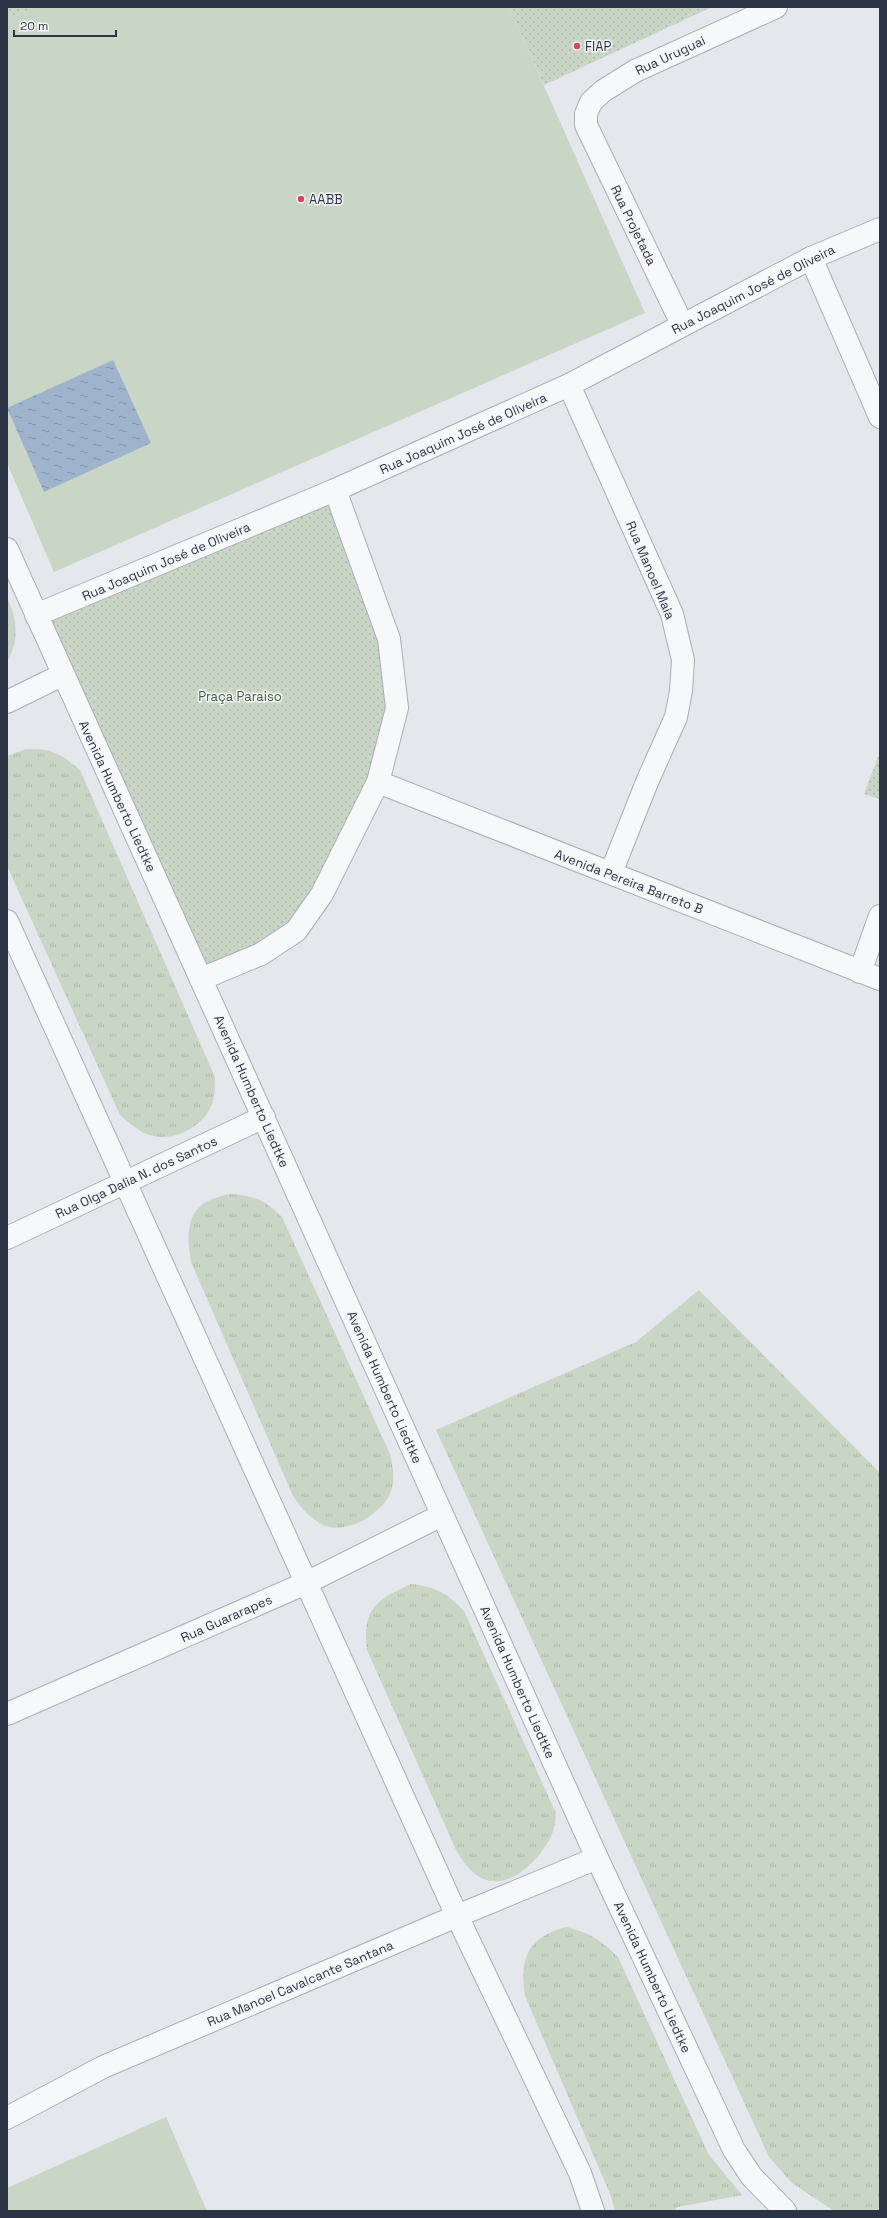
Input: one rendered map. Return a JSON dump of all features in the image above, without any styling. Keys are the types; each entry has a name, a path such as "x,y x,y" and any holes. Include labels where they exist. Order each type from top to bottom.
{"street":[{"name":"Rua Uruguai","path":"586,125 586,114 591,102 603,91 635,71 776,7"},
{"name":"Rua Projetada","path":"586,125 682,324"},
{"name":"Rua Joaquim José de Oliveira","path":"36,615 335,490 569,385 682,324 811,258 880,229"},
{"path":"811,258 880,417"},
{"name":"Rua Manoel Maia","path":"569,385 672,614 683,660 682,690 676,717 611,873"},
{"path":"201,979 262,954 296,931 326,888 378,782 397,708 390,640 335,490"},
{"name":"Avenida Humberto Liedtke","path":"7,549 62,675 264,1117 597,1858 734,2150 752,2177 785,2211"},
{"path":"7,702 62,675"},
{"name":"Avenida Pereira Barreto B","path":"378,782 880,979"},
{"path":"860,972 880,916"},
{"path":"7,921 126,1181 457,1916 580,2173 593,2211"},
{"name":"Rua Olga Dalia N. dos Santos","path":"7,1238 264,1117"},
{"name":"Rua Guararapes","path":"7,1714 306,1583 442,1515"},
{"name":"Rua Manoel Cavalcante Santana","path":"7,2118 103,2067 597,1858"}],"green space":[{"path":"7,7 34,7 7,19"},
{"name":"AABB","path":"34,7 509,7 645,313 54,572 7,463 7,19"},
{"name":"FIAP","path":"509,7 712,7 544,85"},
{"name":"Praça Paraiso","path":"335,490 397,708 378,782 296,931 201,979 36,615"},
{"path":"7,598 13,613 16,630 14,646 7,661"},
{"path":"26,749 42,749 55,753 67,759 80,770 215,1077 215,1091 208,1112 195,1126 187,1131 160,1137 151,1135 142,1132 120,1115 7,866 7,756"},
{"path":"880,752 880,799 864,794"},
{"path":"230,1194 253,1197 264,1202 282,1217 390,1454 393,1470 393,1486 389,1496 384,1503 369,1517 350,1526 340,1528 321,1524 306,1512 293,1496 191,1262 189,1236 192,1217 205,1203"},
{"path":"699,1290 880,1473 880,2211 834,2211 792,2183 769,2157 436,1430 636,1342"},
{"path":"411,1584 428,1587 446,1595 464,1611 556,1813 554,1829 547,1844 540,1854 522,1872 511,1878 500,1881 489,1881 474,1873 458,1854 367,1650 366,1636 369,1615 380,1601"},
{"path":"567,1927 595,1938 618,1957 709,2155 742,2195 678,2207 673,2211 615,2211 611,2196 525,1996 523,1983 524,1971 525,1960 529,1951 543,1936"},
{"path":"166,2117 207,2211 7,2211 7,2188"}],"water":[{"path":"113,360 151,443 44,492 7,408"}],"place":[{"name":"FIAP","path":"577,46"},
{"name":"AABB","path":"301,199"}]}
